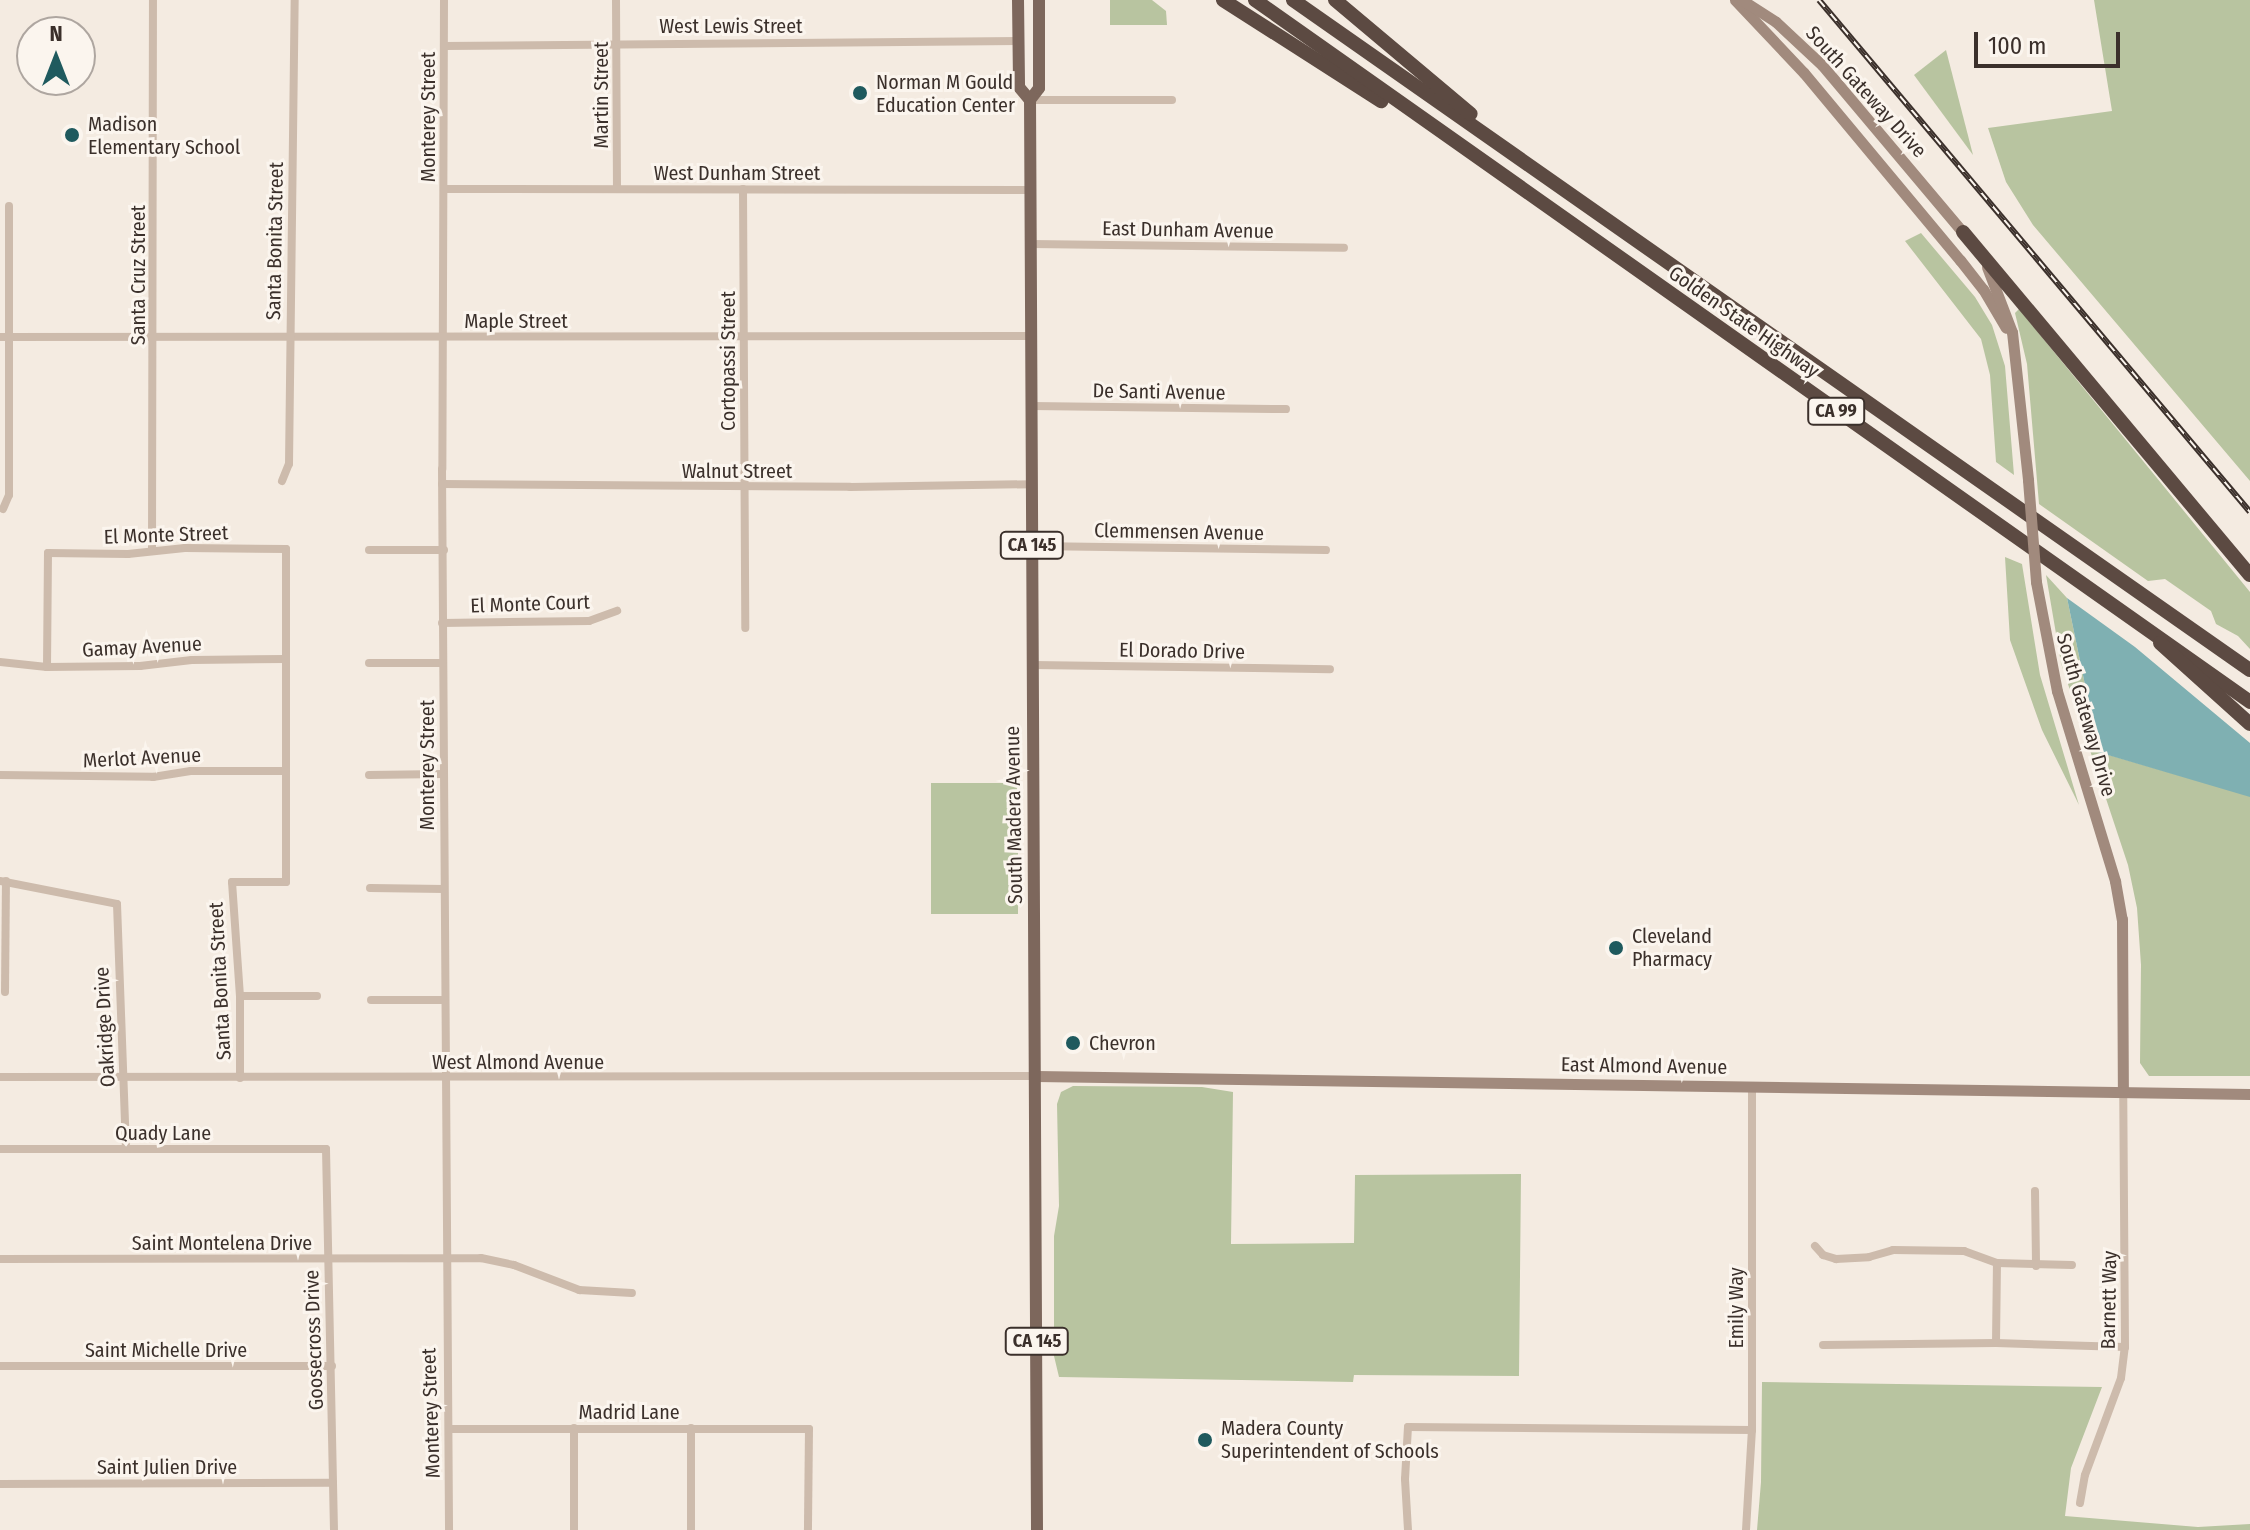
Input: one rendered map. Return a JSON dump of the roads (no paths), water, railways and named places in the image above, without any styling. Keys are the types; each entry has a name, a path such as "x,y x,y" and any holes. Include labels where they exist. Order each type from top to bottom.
{"highway":[{"path":"1223,0 1525,192"},
{"name":"Golden State Highway","path":"1255,0 2250,702"},
{"name":"Golden State Highway","path":"1293,0 2250,670"},
{"path":"1335,0 1542,173"},
{"path":"1963,232 2250,575"},
{"path":"2147,628 2170,656 2250,724"}],"main road":[{"name":"South Madera Avenue","path":"1018,0 1019,87 1030,100"},
{"name":"South Madera Avenue","path":"1037,1530 1030,100 1039,88 1039,0"},
{"name":"South Gateway Drive","path":"1735,0 1804,73 1983,289 2014,347"},
{"name":"South Gateway Drive","path":"1742,0 1776,22 1822,65 1932,195 1963,232 1994,280 2008,317 2014,347 2036,582 2050,664 2115,881 2122,919 2123,1091"},
{"path":"1916,208 1932,195"},
{"name":"East Almond Avenue","path":"1036,1076 2250,1094"}],"street":[{"name":"Santa Cruz Street","path":"152,551 153,0"},
{"name":"Santa Bonita Street","path":"282,481 289,464 295,0"},
{"name":"Monterey Street","path":"444,0 442,623 449,1530"},
{"name":"Martin Street","path":"616,0 617,189"},
{"name":"West Lewis Street","path":"444,46 616,42 1019,41"},
{"path":"1030,100 1172,100"},
{"name":"West Dunham Street","path":"444,189 1031,190"},
{"name":"Cortopassi Street","path":"743,189 745,628"},
{"path":"3,509 9,495 4,337 9,206"},
{"name":"East Dunham Avenue","path":"1031,244 1344,248"},
{"name":"Maple Street","path":"4,337 744,339 1031,336"},
{"name":"De Santi Avenue","path":"1032,406 1286,409"},
{"name":"Walnut Street","path":"442,484 745,487 1032,484"},
{"name":"Clemmensen Avenue","path":"1032,546 1326,550"},
{"name":"El Monte Street","path":"47,667 48,553 286,549 285,659"},
{"path":"369,550 444,550"},
{"name":"El Monte Court","path":"442,623 589,621 617,611"},
{"path":"285,659 286,771"},
{"name":"Gamay Avenue","path":"0,662 47,667 285,659"},
{"path":"369,663 443,663"},
{"name":"El Dorado Drive","path":"1033,665 1330,669"},
{"name":"Merlot Avenue","path":"0,775 153,777 191,771 286,771"},
{"name":"Santa Bonita Street","path":"240,1078 240,996 232,882 286,882 286,771"},
{"path":"369,775 443,774"},
{"path":"3,881 5,992"},
{"name":"Oakridge Drive","path":"3,881 117,904 126,1149"},
{"path":"370,888 444,889"},
{"path":"240,996 317,996"},
{"path":"371,1000 445,1000"},
{"name":"West Almond Avenue","path":"0,1077 1036,1076"},
{"name":"Emily Way","path":"1746,1530 1750,1510 1752,1430 1752,1086"},
{"name":"Barnett Way","path":"2080,1503 2085,1475 2121,1378 2125,1347 2123,1091"},
{"name":"Quady Lane","path":"0,1149 326,1149"},
{"name":"Goosecross Drive","path":"326,1149 334,1530"},
{"path":"2035,1191 2036,1266"},
{"path":"1815,1246 1823,1255 1836,1259 1869,1257 1893,1250 1964,1251 1997,1263 2072,1265"},
{"name":"Saint Montelena Drive","path":"0,1259 328,1260 445,1257 498,1260 579,1290 632,1293"},
{"path":"1996,1343 1997,1263"},
{"path":"1823,1345 1996,1343 2125,1347"},
{"name":"Saint Michelle Drive","path":"0,1366 332,1366"},
{"path":"1408,1530 1405,1479 1408,1427 1752,1430"},
{"path":"574,1428 574,1530"},
{"path":"691,1428 691,1530"},
{"name":"Madrid Lane","path":"449,1429 809,1429 808,1530"},
{"name":"Saint Julien Drive","path":"0,1484 333,1483"}],"water":[{"path":"2067,598 2135,647 2250,743 2250,797 2091,750 2096,738"}],"railway":[{"path":"1819,0 2250,512"}],"place":[{"name":"Norman M Gould Education Center","path":"860,93"},
{"name":"Madison Elementary School","path":"72,135"},
{"name":"Cleveland Pharmacy","path":"1616,948"},
{"name":"Chevron","path":"1073,1043"},
{"name":"Madera County Superintendent of Schools","path":"1205,1440"}]}
